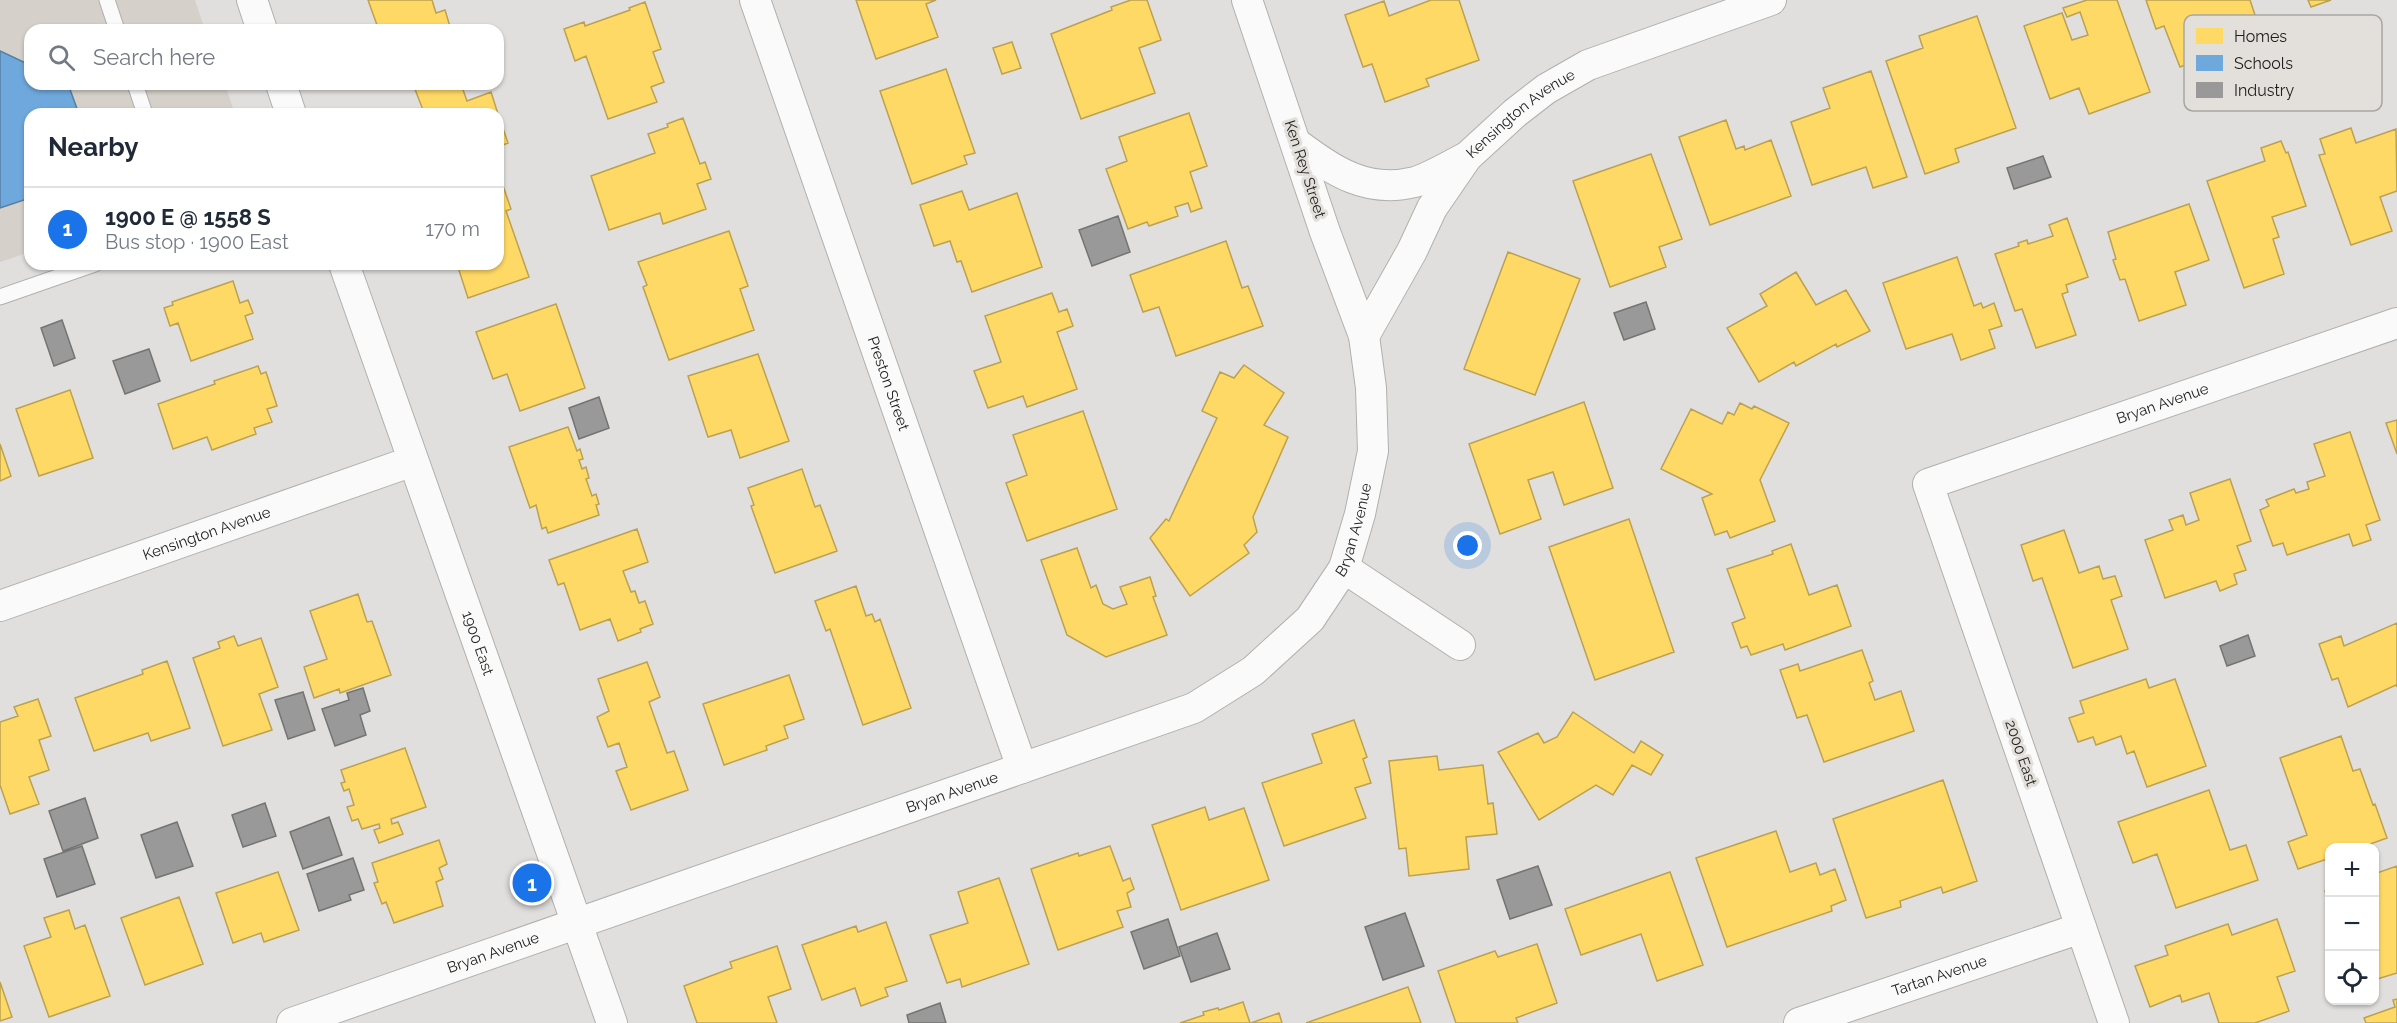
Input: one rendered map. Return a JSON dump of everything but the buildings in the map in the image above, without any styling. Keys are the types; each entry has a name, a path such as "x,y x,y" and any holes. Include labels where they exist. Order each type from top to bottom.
{"street":[{"path":"252,0 260,24"},
{"name":"Preston Street","path":"755,0 1022,768"},
{"name":"Ken Rey Street","path":"1247,0 1325,232 1364,336"},
{"name":"Kensington Avenue","path":"1364,336 1412,251 1432,208 1467,157 1515,113 1538,95 1588,66 1739,5 1771,0"},
{"path":"283,90 289,108"},
{"path":"1297,144 1336,172 1377,186 1415,182 1467,157"},
{"name":"1900 East","path":"346,270 612,1023"},
{"name":"Bryan Avenue","path":"1928,484 2397,324"},
{"name":"Bryan Avenue","path":"292,1023 1194,708 1252,671 1310,619 1344,568 1360,514 1373,451 1371,388 1364,336"},
{"name":"Kensington Avenue","path":"0,606 413,461"},
{"name":"2000 East","path":"1928,484 2114,1023"},
{"path":"1344,568 1460,645"},
{"name":"Tartan Avenue","path":"1799,1023 2081,928"}],"lane":[{"path":"107,0 115,24"},
{"path":"137,90 143,108"},
{"path":"0,297 78,270"}],"shaded area":[{"path":"0,0 195,0 203,24 24,24 24,90 227,90 233,108 24,108 24,254 0,262"}],"place":[{"name":"1900 E @ 1558 S","path":"532,883"}]}
